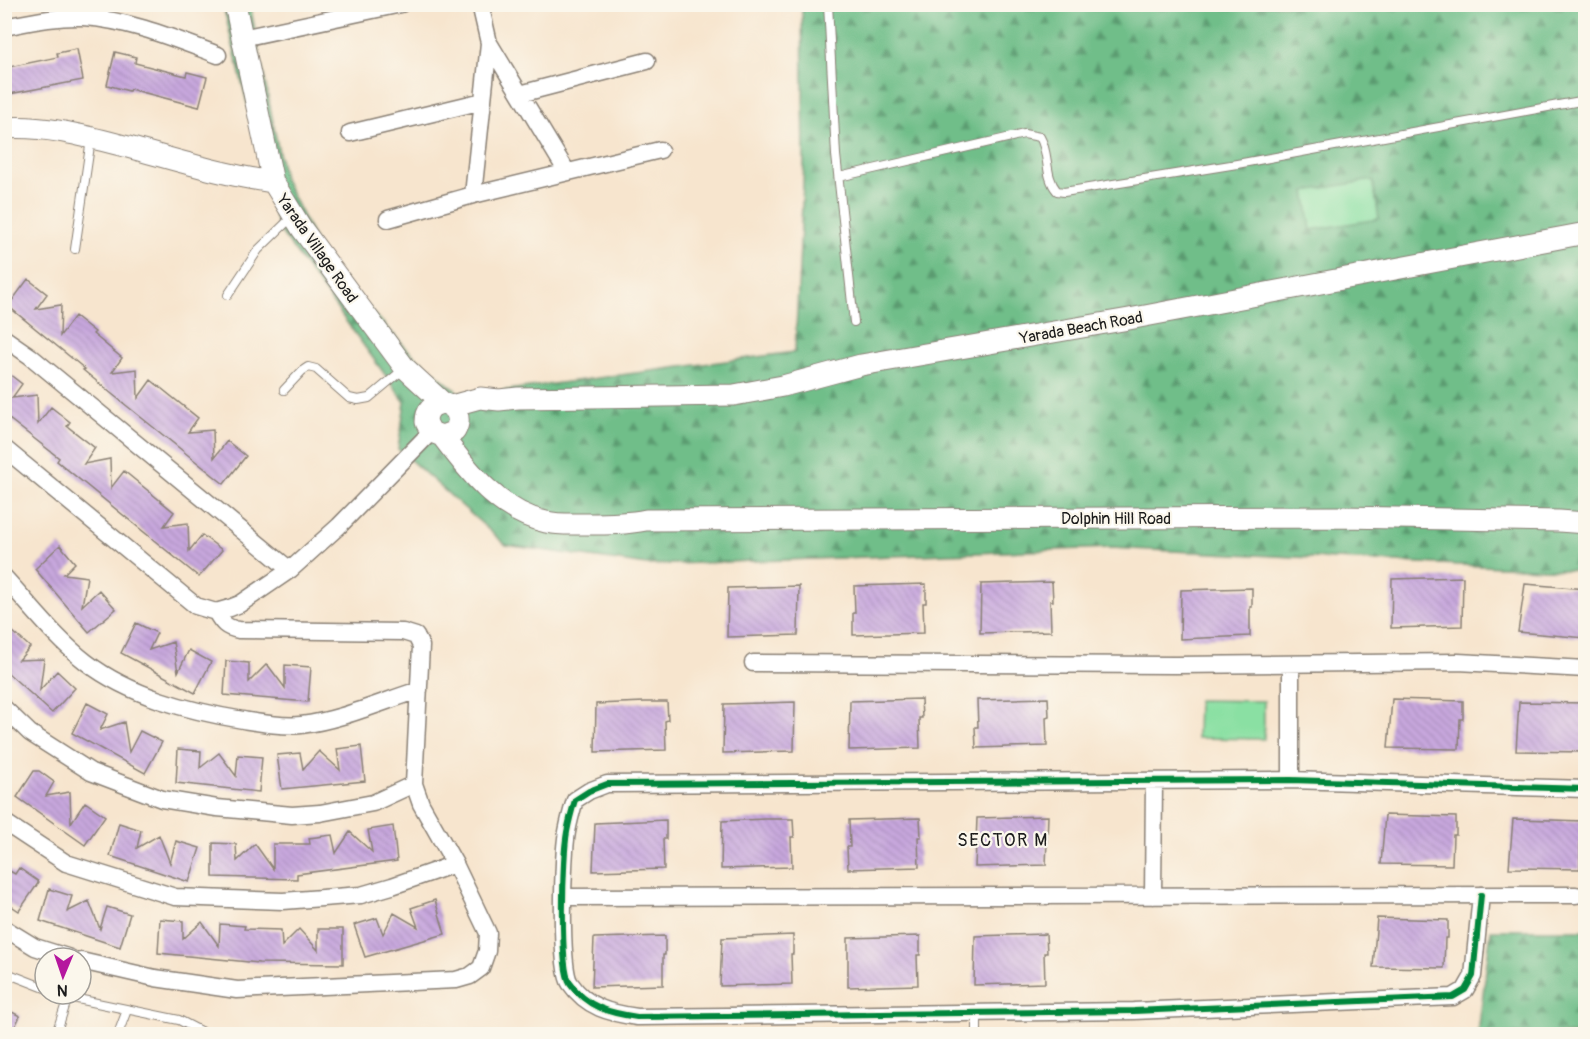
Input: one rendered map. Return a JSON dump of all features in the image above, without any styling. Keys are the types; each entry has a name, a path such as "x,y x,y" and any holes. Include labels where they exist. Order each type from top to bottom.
{"street":[{"name":"Yarada Village Road","path":"235,4 273,182 293,216 444,420"},
{"path":"242,38 401,4"},
{"path":"480,4 489,43 567,171"},
{"path":"4,27 41,20 83,17 107,20 169,36 219,55"},
{"path":"473,195 489,43"},
{"path":"520,94 647,61"},
{"path":"350,133 483,101"},
{"path":"4,128 45,130 91,138 221,172 273,182"},
{"path":"388,219 567,171 660,150"},
{"name":"Yarada Beach Road","path":"444,420 480,398 499,400 734,395 783,386 861,366 1129,319 1586,232"},
{"path":"4,338 30,356 290,570"},
{"path":"4,448 196,606 216,612 240,604 290,570 339,526 444,420"},
{"name":"Dolphin Hill Road","path":"444,420 490,475 532,505 557,512 623,513 646,520 1342,517 1548,520 1586,523"},
{"path":"4,577 68,647 88,664 130,688 187,709 262,724 300,725 338,717 419,690"},
{"path":"93,964 155,978 237,990 456,980 470,976 481,968 487,951 488,933 421,804 414,784 421,646 416,636 403,632 239,630 229,628 222,623 216,612"},
{"path":"753,663 1291,665 1458,662 1586,669"},
{"path":"1291,665 1291,780"},
{"path":"4,708 30,733 91,772 162,799 217,808 292,815 320,813 373,803 414,784"},
{"path":"1481,895 1473,976 1465,990 1453,997 1134,1011 638,1017 610,1014 586,1001 568,982 564,957 567,832 575,800 607,784 1291,780 1586,789"},
{"path":"1153,896 1154,782"},
{"path":"4,822 66,863 175,897 283,901 361,895 454,864"},
{"path":"565,897 1576,895"},
{"path":"4,928 33,946"}],"lane":[{"path":"828,4 836,155 854,322"},
{"path":"839,177 1024,134 1040,137 1046,147 1052,185 1057,191 1064,192 1204,170 1586,100"},
{"path":"75,249 91,138"},
{"path":"228,295 258,250 293,216"},
{"path":"284,390 308,367 316,369 349,398 358,400 369,398 407,370"},
{"path":"4,972 33,983"},
{"path":"93,1002 179,1020 206,1035"},
{"path":"56,1035 62,1006"},
{"path":"118,1035 127,1010"},
{"path":"977,1013 977,1035"}],"green space":[{"path":"223,5 250,5 284,179 325,261 409,351 458,392 500,391 795,352 804,162 802,5 1585,5 1585,571 1111,548 647,565 506,545 398,449 405,402 278,228"},
{"path":"1373,180 1379,219 1311,230 1305,191"},
{"path":"1198,700 1264,701 1264,739 1197,738"},
{"path":"1491,930 1585,930 1585,1034 1478,1034"}],"building":[{"path":"77,49 83,80 4,95 4,68 58,57 57,53"},
{"path":"115,52 136,57 135,63 186,76 187,72 207,77 199,107 107,85"},
{"path":"28,279 47,294 36,309 61,305 60,336 75,316 122,358 112,372 137,369 138,398 151,380 198,418 188,432 213,430 214,458 227,441 246,456 224,484 8,306"},
{"path":"4,370 22,384 12,398 37,395 38,424 51,407 70,422 67,426 95,448 84,464 110,459 111,488 124,471 174,512 164,526 188,523 189,551 202,535 222,550 199,577 57,461 59,458 4,415"},
{"path":"60,545 75,563 64,574 87,577 82,606 99,590 116,609 89,632 35,569"},
{"path":"1463,577 1462,626 1391,628 1392,579"},
{"path":"1052,582 1051,631 980,633 981,584"},
{"path":"926,584 926,603 923,603 924,633 853,635 854,586"},
{"path":"1525,584 1586,589 1586,638 1518,632"},
{"path":"799,586 798,635 727,637 728,588"},
{"path":"1252,588 1250,636 1180,639 1181,590"},
{"path":"136,623 157,633 149,650 173,642 178,672 189,650 211,662 195,693 121,653"},
{"path":"12,631 30,647 19,660 44,659 40,690 57,671 75,688 52,713 8,673 4,678 4,640"},
{"path":"226,661 249,663 249,682 267,664 285,688 285,665 311,667 308,702 224,695"},
{"path":"1048,698 1047,746 976,748 977,700"},
{"path":"921,699 920,748 849,750 850,701"},
{"path":"1392,699 1463,701 1459,749 1388,748"},
{"path":"667,702 666,750 595,752 596,704"},
{"path":"795,702 794,751 723,753 724,704"},
{"path":"1519,702 1586,703 1586,752 1516,751"},
{"path":"87,703 108,714 100,730 124,722 129,752 140,731 162,742 145,773 72,733"},
{"path":"361,746 365,781 282,789 277,755 300,753 303,769 319,751 340,770 337,749"},
{"path":"178,749 201,751 200,768 219,753 236,776 238,755 262,757 259,792 176,783"},
{"path":"34,771 39,771 54,782 46,796 70,792 71,823 85,802 105,816 85,845 17,797"},
{"path":"1385,815 1456,817 1452,865 1381,864"},
{"path":"1048,816 1046,865 975,867 977,818"},
{"path":"920,818 919,867 848,869 849,820"},
{"path":"793,819 792,867 721,869 722,821"},
{"path":"1513,819 1584,821 1583,839 1580,839 1580,869 1509,868"},
{"path":"666,820 666,839 663,839 664,869 593,871 595,823"},
{"path":"119,823 141,830 137,848 159,835 170,863 176,841 200,848 189,882 110,856"},
{"path":"393,826 397,861 297,874 297,879 213,877 213,843 236,844 237,861 255,844 273,869 273,844 310,844 309,838 332,835 336,853 350,832 372,852 368,830"},
{"path":"4,868 15,874 19,868 39,882 19,911 4,901"},
{"path":"49,889 72,896 67,912 89,901 100,929 107,907 130,914 120,947 40,921"},
{"path":"435,900 445,934 365,957 354,925 377,918 383,934 394,913 418,927 411,908"},
{"path":"1377,918 1448,920 1444,968 1373,967"},
{"path":"160,919 183,921 183,939 202,922 219,946 220,924 245,926 244,929 281,930 282,946 299,929 318,950 318,929 343,929 343,964 259,963 158,953"},
{"path":"1046,934 1045,983 974,985 975,936"},
{"path":"793,935 792,984 720,986 722,938"},
{"path":"665,936 663,985 592,987 594,938"},
{"path":"920,936 920,955 917,955 918,985 848,987 848,938"},
{"path":"4,1008 20,1016 11,1035 4,1035"}],"cycle path":[{"path":"1481,895 1473,976 1465,990 1453,997 1134,1011 637,1017 608,1011 584,998 570,983 564,956 563,885 567,832 575,800 607,784 1291,780 1586,789"}],"district":[{"name":"SECTOR M","path":"1003,840"}]}
